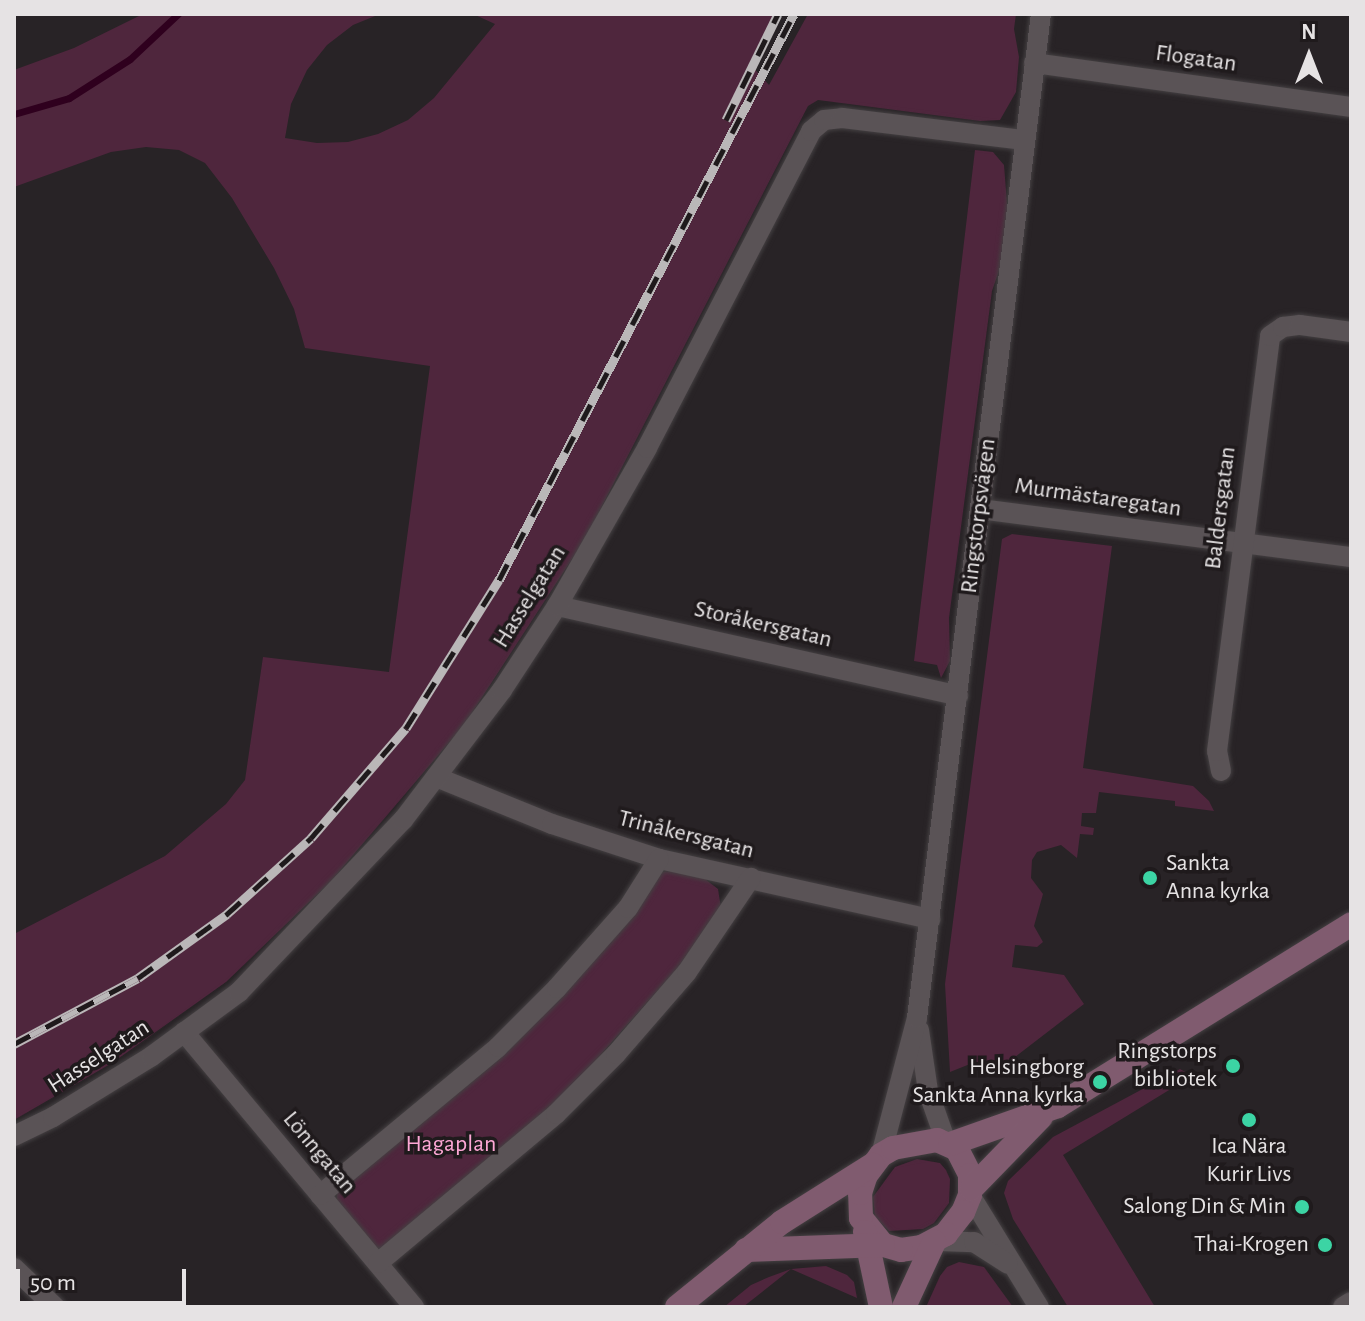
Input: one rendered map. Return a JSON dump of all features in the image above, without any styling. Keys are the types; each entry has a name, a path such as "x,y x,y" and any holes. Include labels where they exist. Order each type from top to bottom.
{"street":[{"name":"Ringstorpsvägen","path":"878,1160 917,1018 1023,140 1041,14"},
{"name":"Flogatan","path":"1034,63 1351,107"},
{"name":"Hasselgatan","path":"14,1136 65,1110 239,992 332,898 403,820 502,690 557,606 654,435 811,131 824,120 842,118 1023,140"},
{"name":"Baldersgatan","path":"1221,771 1217,751 1270,336 1283,327 1300,325 1351,332"},
{"name":"Murmästaregatan","path":"980,509 1351,557"},
{"name":"Storåkersgatan","path":"557,606 958,696"},
{"name":"Trinåkersgatan","path":"436,777 552,824 659,859 930,919"},
{"path":"320,1195 498,1047 557,988 628,908 659,859"},
{"path":"378,1263 556,1114 616,1054 687,972 751,878"},
{"path":"677,1307 782,1222 878,1160 915,1141 948,1143 1045,1112 1351,924"},
{"name":"Ringstorpsvägen","path":"917,1018 928,1091 948,1143"},
{"name":"Lönngatan","path":"184,1032 414,1307"},
{"path":"904,1307 936,1242 957,1221 970,1192 1045,1112"},
{"path":"948,1143 965,1162 970,1192 1039,1307"},
{"path":"878,1160 861,1185 861,1218 876,1245 875,1279 881,1307"},
{"path":"746,1250 876,1245 901,1250 936,1242 974,1242 1014,1269"},
{"path":"831,1246 875,1279"},
{"path":"14,1268 55,1307"},
{"path":"1343,1307 1351,1302"}],"green space":[{"path":"143,14 380,14 353,25 327,45 307,70 291,104 285,138 317,143 348,142 378,134 408,120 434,98 495,24 473,14 775,14 750,64 769,85 808,14 1016,14 1014,29 1019,57 1016,92 1000,120 980,121 818,100 808,106 585,539 464,725 331,881 226,982 112,1063 14,1120 14,934 165,856 226,804 245,780 263,657 389,672 430,366 305,348 294,309 274,268 232,198 205,163 179,150 146,147 111,152 14,187 14,70 74,48"},
{"path":"975,150 993,152 1004,165 1008,216 1000,268 992,291 949,618 950,661 941,678 937,665 914,661"},
{"path":"1012,534 1112,546 1083,768 1193,786 1209,801 1214,811 1175,806 1175,801 1099,792 1096,813 1082,813 1081,826 1094,828 1093,835 1080,834 1077,858 1061,845 1037,852 1032,860 1031,878 1043,894 1034,926 1043,942 1037,947 1015,945 1012,967 1064,975 1084,1004 998,1070 970,1064 950,1072 945,984 1002,539"},
{"name":"Hagaplan","path":"671,871 705,879 718,889 721,908 683,962 555,1106 389,1244 373,1251 336,1208 337,1193 501,1058 559,998 658,872"},
{"path":"1180,1069 1192,1076 1063,1155 1155,1307 1068,1307 1013,1219 1004,1193 1008,1181 1053,1137"},
{"path":"917,1159 940,1163 946,1170 950,1179 949,1203 934,1223 923,1229 889,1231 875,1217 873,1197 895,1167"},
{"path":"959,1262 984,1267 1013,1307 926,1307 940,1276 947,1267"},
{"path":"826,1266 847,1275 854,1282 857,1298 791,1269"},
{"path":"791,1269 743,1307 724,1307 751,1285"}],"waterway":[{"path":"14,114 69,98 130,59 178,14"}],"railway":[{"path":"726,120 778,14"},
{"path":"14,1044 138,978 227,914 311,838 406,728 499,580 794,14"}],"place":[{"name":"Sankta Anna kyrka","path":"1150,878"},
{"name":"Ringstorps bibliotek","path":"1233,1066"},
{"name":"Helsingborg Sankta Anna kyrka","path":"1100,1082"},
{"name":"Ica Nära Kurir Livs","path":"1249,1120"},
{"name":"Salong Din & Min","path":"1302,1207"},
{"name":"Thai-Krogen","path":"1325,1245"}]}
